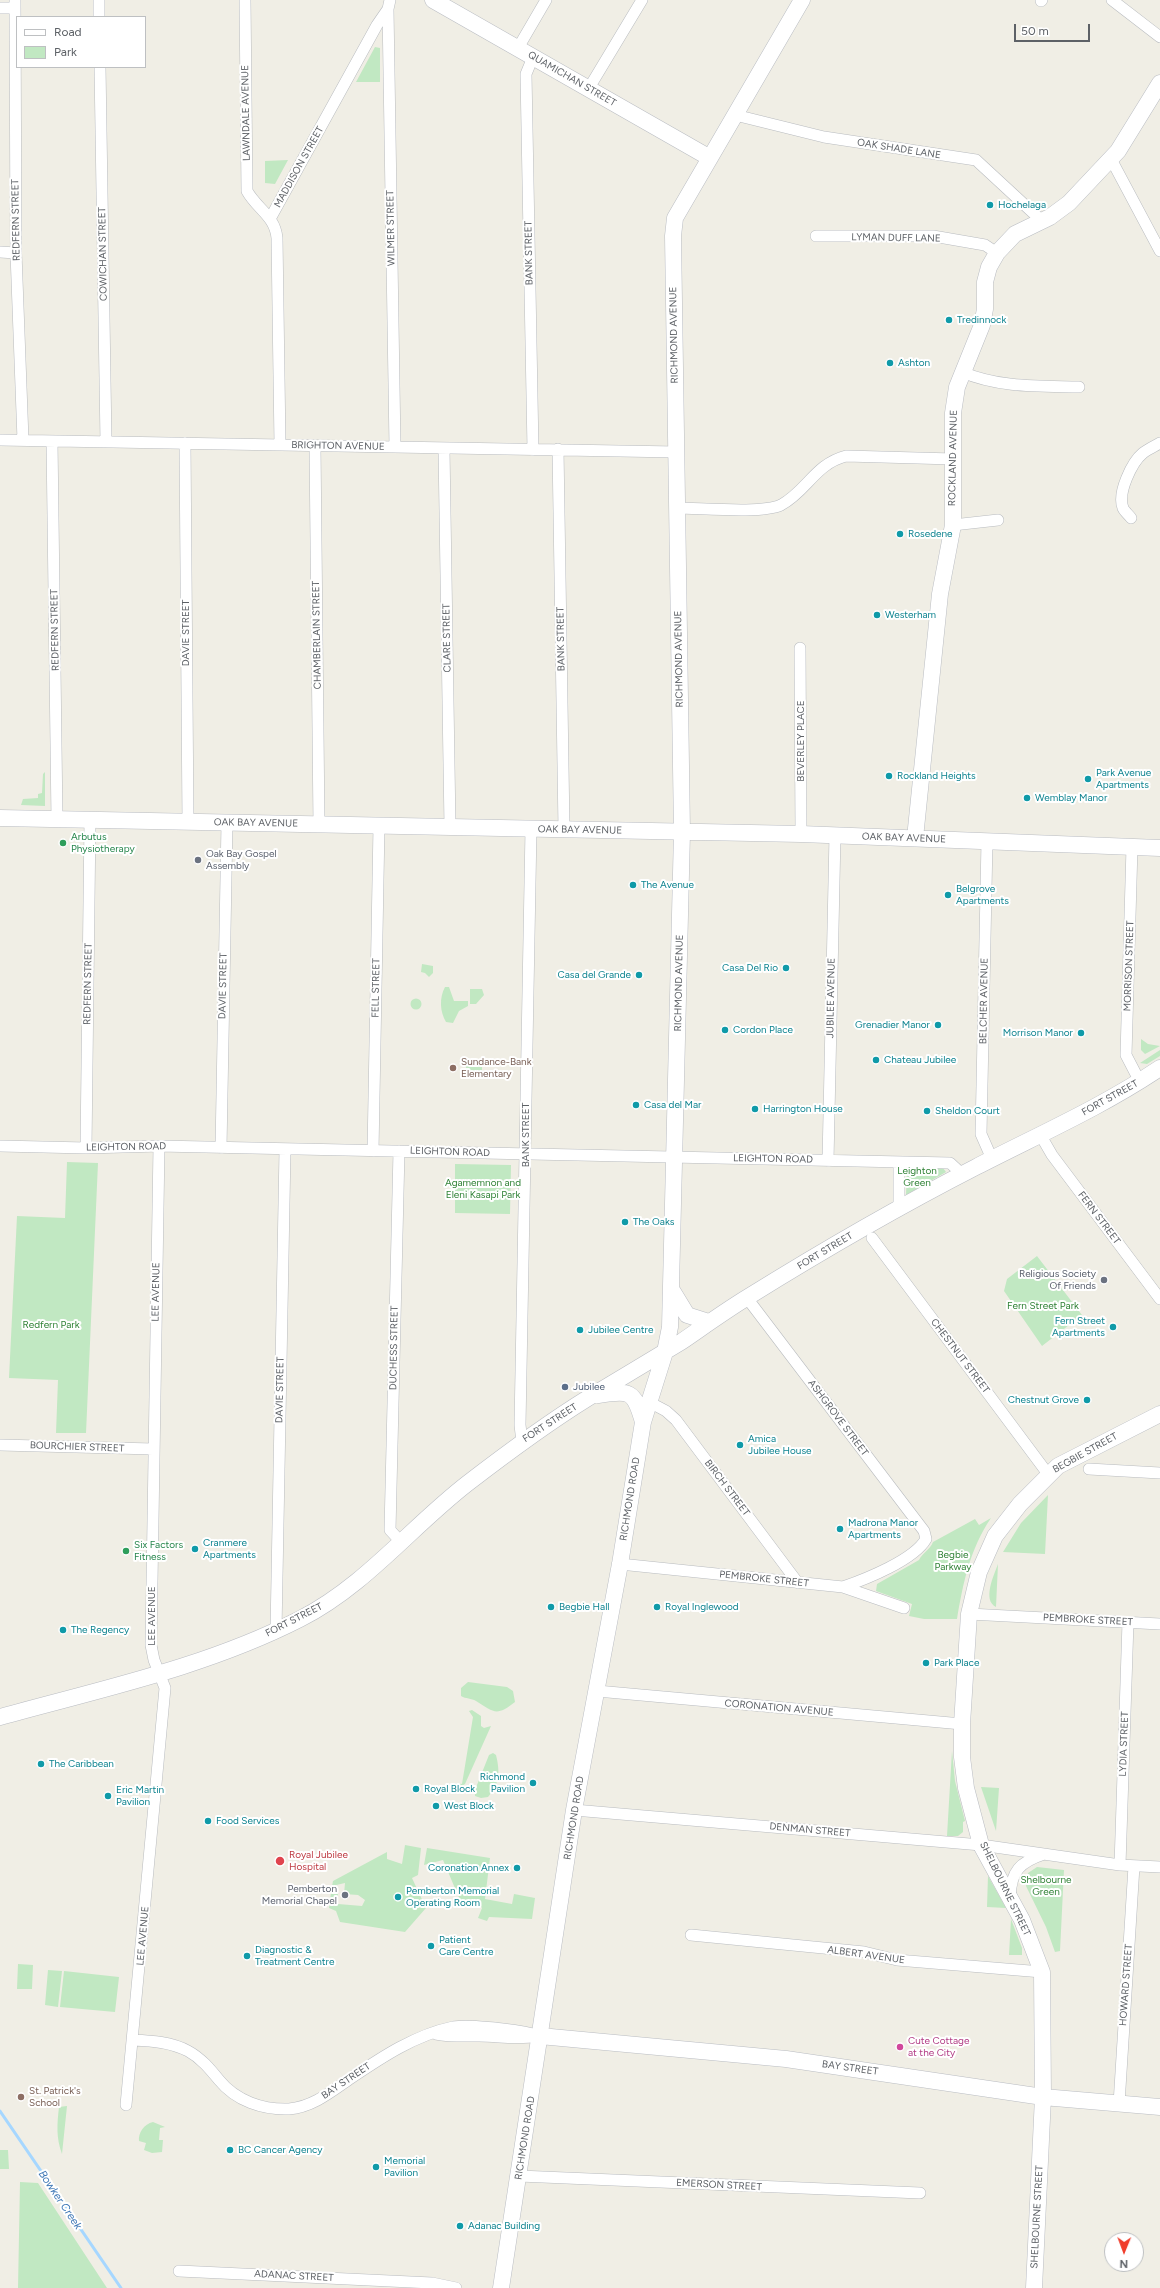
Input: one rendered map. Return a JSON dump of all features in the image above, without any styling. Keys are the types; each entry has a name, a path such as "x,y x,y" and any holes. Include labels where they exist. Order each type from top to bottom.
{"main road":[{"name":"QUAMICHAN STREET","path":"433,0 710,158"},
{"name":"RICHMOND AVENUE","path":"665,1352 670,1327 672,1290 682,832 673,236 676,218 802,0"},
{"name":"ROCKLAND AVENUE","path":"915,838 940,594 953,525 952,413 957,387 962,372 982,325 985,309 985,282 989,267 997,253 1015,234 1042,221 1069,203 1111,159 1126,142 1160,83"},
{"name":"OAK BAY AVENUE","path":"0,818 801,834 1160,848"},
{"name":"FORT STREET","path":"0,1717 68,1700 225,1652 276,1631 322,1606 346,1590 452,1496 522,1442 590,1396 665,1352 747,1298 899,1208 962,1174 1041,1136 1140,1082 1160,1068"},
{"path":"672,1290 687,1315 709,1322"},
{"name":"RICHMOND ROAD","path":"501,2288 574,1810 620,1564 643,1422 665,1352"},
{"path":"590,1396 626,1392 633,1396 638,1404 643,1422"},
{"name":"BEGBIE STREET","path":"1020,1504 1048,1474 1058,1466 1116,1435 1160,1414"},
{"name":"SHELBOURNE STREET","path":"1020,1504 995,1536 979,1572 969,1614 962,1724 962,1757 966,1788 982,1845 1022,1920 1042,1972 1044,2097 1034,2288"},
{"name":"BAY STREET","path":"540,2036 786,2059 1044,2097 1160,2107"}],"street":[{"path":"99,0 99,16"},
{"name":"LAWNDALE AVENUE","path":"245,0 247,191 252,200 271,217"},
{"path":"518,48 546,0"},
{"path":"589,88 642,0"},
{"path":"1112,0 1160,37"},
{"path":"0,8 15,4"},
{"name":"REDFERN STREET","path":"15,4 16,253 23,440"},
{"name":"MADDISON STREET","path":"280,445 277,238 276,228 271,217 377,24 389,5"},
{"name":"WILMER STREET","path":"389,5 395,447"},
{"name":"BANK STREET","path":"533,57 526,74 533,450"},
{"name":"COWICHAN STREET","path":"100,68 106,442"},
{"name":"OAK SHADE LANE","path":"735,115 824,137 976,160 1042,221"},
{"path":"1111,159 1160,251"},
{"name":"LYMAN DUFF LANE","path":"816,236 933,236 985,244 997,253"},
{"path":"0,252 16,253"},
{"path":"962,372 983,381 1006,385 1079,387"},
{"name":"BRIGHTON AVENUE","path":"0,440 676,452"},
{"name":"REDFERN STREET","path":"52,441 57,820"},
{"name":"DAVIE STREET","path":"185,443 188,822"},
{"path":"1131,518 1123,508 1122,496 1127,478 1134,464 1143,453 1160,443"},
{"name":"CHAMBERLAIN STREET","path":"315,446 319,825"},
{"name":"CLARE STREET","path":"444,449 450,827"},
{"name":"BANK STREET","path":"558,449 564,829"},
{"path":"677,508 762,509 780,505 794,496 821,468 832,460 846,456 953,459"},
{"path":"953,525 998,520"},
{"name":"BEVERLEY PLACE","path":"800,648 801,834"},
{"name":"REDFERN STREET","path":"86,1148 90,820"},
{"name":"DAVIE STREET","path":"221,1148 227,823"},
{"name":"FELL STREET","path":"373,1151 379,826"},
{"name":"BANK STREET","path":"522,1442 520,1425 531,829"},
{"name":"JUBILEE AVENUE","path":"828,1160 835,835"},
{"name":"BELCHER AVENUE","path":"987,841 981,1134 992,1159"},
{"name":"MORRISON STREET","path":"1132,847 1126,1055 1140,1082"},
{"name":"FERN STREET","path":"1041,1136 1052,1155 1160,1299"},
{"name":"LEIGHTON ROAD","path":"0,1146 86,1148 159,1146 285,1150 828,1160 950,1164 962,1174"},
{"name":"LEE AVENUE","path":"126,2105 165,1688 151,1645 159,1146"},
{"name":"DAVIE STREET","path":"276,1631 285,1150"},
{"name":"DUCHESS STREET","path":"399,1151 390,1530 401,1542"},
{"path":"899,1163 899,1208"},
{"name":"CHESTNUT STREET","path":"872,1238 1048,1474"},
{"name":"ASHGROVE STREET","path":"747,1298 924,1531 926,1539 921,1549 871,1577 843,1587"},
{"name":"BIRCH STREET","path":"649,1402 666,1411 676,1420 798,1583"},
{"name":"BOURCHIER STREET","path":"0,1445 154,1449"},
{"path":"1089,1469 1160,1473"},
{"name":"PEMBROKE STREET","path":"620,1564 843,1587 904,1608"},
{"name":"PEMBROKE STREET","path":"969,1614 1160,1624"},
{"name":"LYDIA STREET","path":"1120,1865 1128,1622"},
{"name":"CORONATION AVENUE","path":"597,1691 962,1724"},
{"name":"DENMAN STREET","path":"574,1810 982,1845 1120,1865 1160,1868"},
{"path":"1010,1898 1011,1882 1020,1866 1045,1854"},
{"name":"HOWARD STREET","path":"1119,2104 1134,1866"},
{"name":"ALBERT AVENUE","path":"691,1935 864,1952 897,1960 1042,1972"},
{"name":"BAY STREET","path":"133,2040 161,2042 189,2052 201,2060 220,2082 241,2099 252,2104 277,2109 301,2107 321,2099 394,2050 431,2034 456,2038 479,2036 519,2040 540,2036"},
{"name":"EMERSON STREET","path":"519,2176 920,2193"},
{"name":"ADANAC STREET","path":"179,2271 418,2282 456,2288"}],"green space":[{"path":"375,47 380,48 380,82 356,82"},
{"path":"288,160 275,184 265,183 265,161"},
{"path":"45,772 45,806 21,805 23,799 38,798 38,794 42,793 43,774"},
{"path":"422,964 433,966 433,973 429,977 425,973 421,972"},
{"path":"445,987 449,987 454,1001 468,1001 468,1006 459,1011 453,1023 446,1022 441,1009 441,1000"},
{"path":"470,989 482,989 484,995 476,1004 470,1004"},
{"path":"414,999 418,999 420,1000 420,1008 414,1009 411,1006 411,1002"},
{"path":"1141,1039 1148,1044 1160,1046 1145,1054 1141,1050"},
{"path":"1160,1050 1160,1056 1147,1064 1140,1063"},
{"path":"466,1059 482,1059 482,1076 466,1075"},
{"name":"Redfern Park","path":"67,1162 98,1163 86,1433 56,1433 58,1380 9,1378 17,1216 65,1218"},
{"name":"Agamemnon and Eleni Kasapi Park","path":"455,1164 511,1165 510,1214 455,1213"},
{"name":"Leighton Green","path":"907,1167 943,1168 946,1172 906,1195"},
{"name":"Fern Street Park","path":"1037,1256 1082,1315 1042,1346 1004,1291 1007,1279"},
{"path":"1048,1495 1045,1554 1003,1552 1021,1523"},
{"path":"991,1518 978,1542 968,1567 957,1619 924,1619 909,1616 912,1604 876,1591 877,1584 919,1560 933,1542 975,1519 979,1525"},
{"name":"Begbie Parkway","path":"998,1564 996,1607 992,1604 989,1593"},
{"path":"468,1682 507,1687 513,1691 515,1702 503,1710 491,1710 474,1700 461,1696 461,1688"},
{"path":"472,1710 481,1716 481,1726 484,1728 491,1726 465,1784 460,1787 455,1783 462,1784 473,1717 469,1711"},
{"path":"952,1751 955,1781 965,1821 963,1822 963,1832 958,1836 947,1836"},
{"path":"493,1753 496,1755 498,1766 498,1777 495,1787 488,1797 481,1798 475,1796 475,1790 489,1755"},
{"path":"981,1787 999,1788 996,1831"},
{"path":"405,1845 421,1848 418,1875 412,1878 426,1908 405,1932 340,1922 336,1911 329,1908 331,1893 338,1894 338,1904 362,1906 365,1900 358,1895 344,1894 345,1883 332,1886 333,1881 387,1852 387,1859 402,1864"},
{"path":"427,1848 490,1858 485,1899 512,1904 514,1894 535,1898 532,1919 489,1917 487,1921 478,1918 482,1908 475,1899 466,1906 460,1900 443,1860 424,1865"},
{"name":"Shelbourne Green","path":"1037,1867 1064,1870 1060,1951 1055,1952 1046,1927 1026,1886 1028,1873"},
{"name":"Shelbourne Green","path":"988,1876 1006,1908 987,1907"},
{"name":"Shelbourne Green","path":"1011,1919 1022,1948 1022,1955 1009,1955"},
{"path":"18,1964 33,1965 32,1989 17,1989"},
{"path":"48,1970 62,1971 58,2007 45,2005"},
{"path":"64,1971 119,1977 115,2012 60,2007"},
{"path":"67,2106 62,2154 58,2137 58,2113 59,2107"},
{"path":"153,2122 165,2127 160,2128 159,2140 163,2140 162,2152 152,2153 144,2150 146,2143 139,2141 142,2129"},
{"path":"0,2150 8,2150 9,2169 0,2169"},
{"path":"20,2182 38,2183 107,2288 18,2288"}],"waterway":[{"name":"Bowker Creek","path":"0,2111 121,2288"}],"place":[{"name":"Hochelaga","path":"990,205"},
{"name":"Tredinnock","path":"949,320"},
{"name":"Ashton","path":"890,363"},
{"name":"Rosedene","path":"900,534"},
{"name":"Westerham","path":"877,615"},
{"name":"Rockland Heights","path":"889,776"},
{"name":"Park Avenue Apartments","path":"1088,779"},
{"name":"Wemblay Manor","path":"1027,798"},
{"name":"Arbutus Physiotherapy","path":"63,843"},
{"name":"Oak Bay Gospel Assembly","path":"198,860"},
{"name":"The Avenue","path":"633,885"},
{"name":"Belgrove Apartments","path":"948,895"},
{"name":"Casa Del Rio","path":"786,968"},
{"name":"Casa del Grande","path":"639,975"},
{"name":"Grenadier Manor","path":"938,1025"},
{"name":"Cordon Place","path":"725,1030"},
{"name":"Morrison Manor","path":"1081,1033"},
{"name":"Chateau Jubilee","path":"876,1060"},
{"name":"Sundance-Bank Elementary","path":"453,1068"},
{"name":"Casa del Mar","path":"636,1105"},
{"name":"Harrington House","path":"755,1109"},
{"name":"Sheldon Court","path":"927,1111"},
{"name":"The Oaks","path":"625,1222"},
{"name":"Religious Society Of Friends","path":"1104,1280"},
{"name":"Fern Street Apartments","path":"1113,1327"},
{"name":"Jubilee Centre","path":"580,1330"},
{"name":"Jubilee","path":"565,1387"},
{"name":"Chestnut Grove","path":"1087,1400"},
{"name":"Amica Jubilee House","path":"740,1445"},
{"name":"Madrona Manor Apartments","path":"840,1529"},
{"name":"Cranmere Apartments","path":"195,1549"},
{"name":"Six Factors Fitness","path":"126,1551"},
{"name":"Begbie Hall","path":"551,1607"},
{"name":"Royal Inglewood","path":"657,1607"},
{"name":"The Regency","path":"63,1630"},
{"name":"Park Place","path":"926,1663"},
{"name":"The Caribbean","path":"41,1764"},
{"name":"Richmond Pavilion","path":"533,1783"},
{"name":"Royal Block","path":"416,1789"},
{"name":"Eric Martin Pavilion","path":"108,1796"},
{"name":"West Block","path":"436,1806"},
{"name":"Food Services","path":"208,1821"},
{"name":"Royal Jubilee Hospital","path":"280,1861"},
{"name":"Coronation Annex","path":"517,1868"},
{"name":"Pemberton Memorial Chapel","path":"345,1895"},
{"name":"Pemberton Memorial Operating Room","path":"398,1897"},
{"name":"Patient Care Centre","path":"431,1946"},
{"name":"Diagnostic & Treatment Centre","path":"247,1956"},
{"name":"Cute Cottage at the City","path":"900,2047"},
{"name":"St. Patrick's School","path":"21,2097"},
{"name":"BC Cancer Agency","path":"230,2150"},
{"name":"Memorial Pavilion","path":"376,2167"},
{"name":"Adanac Building","path":"460,2226"}]}
